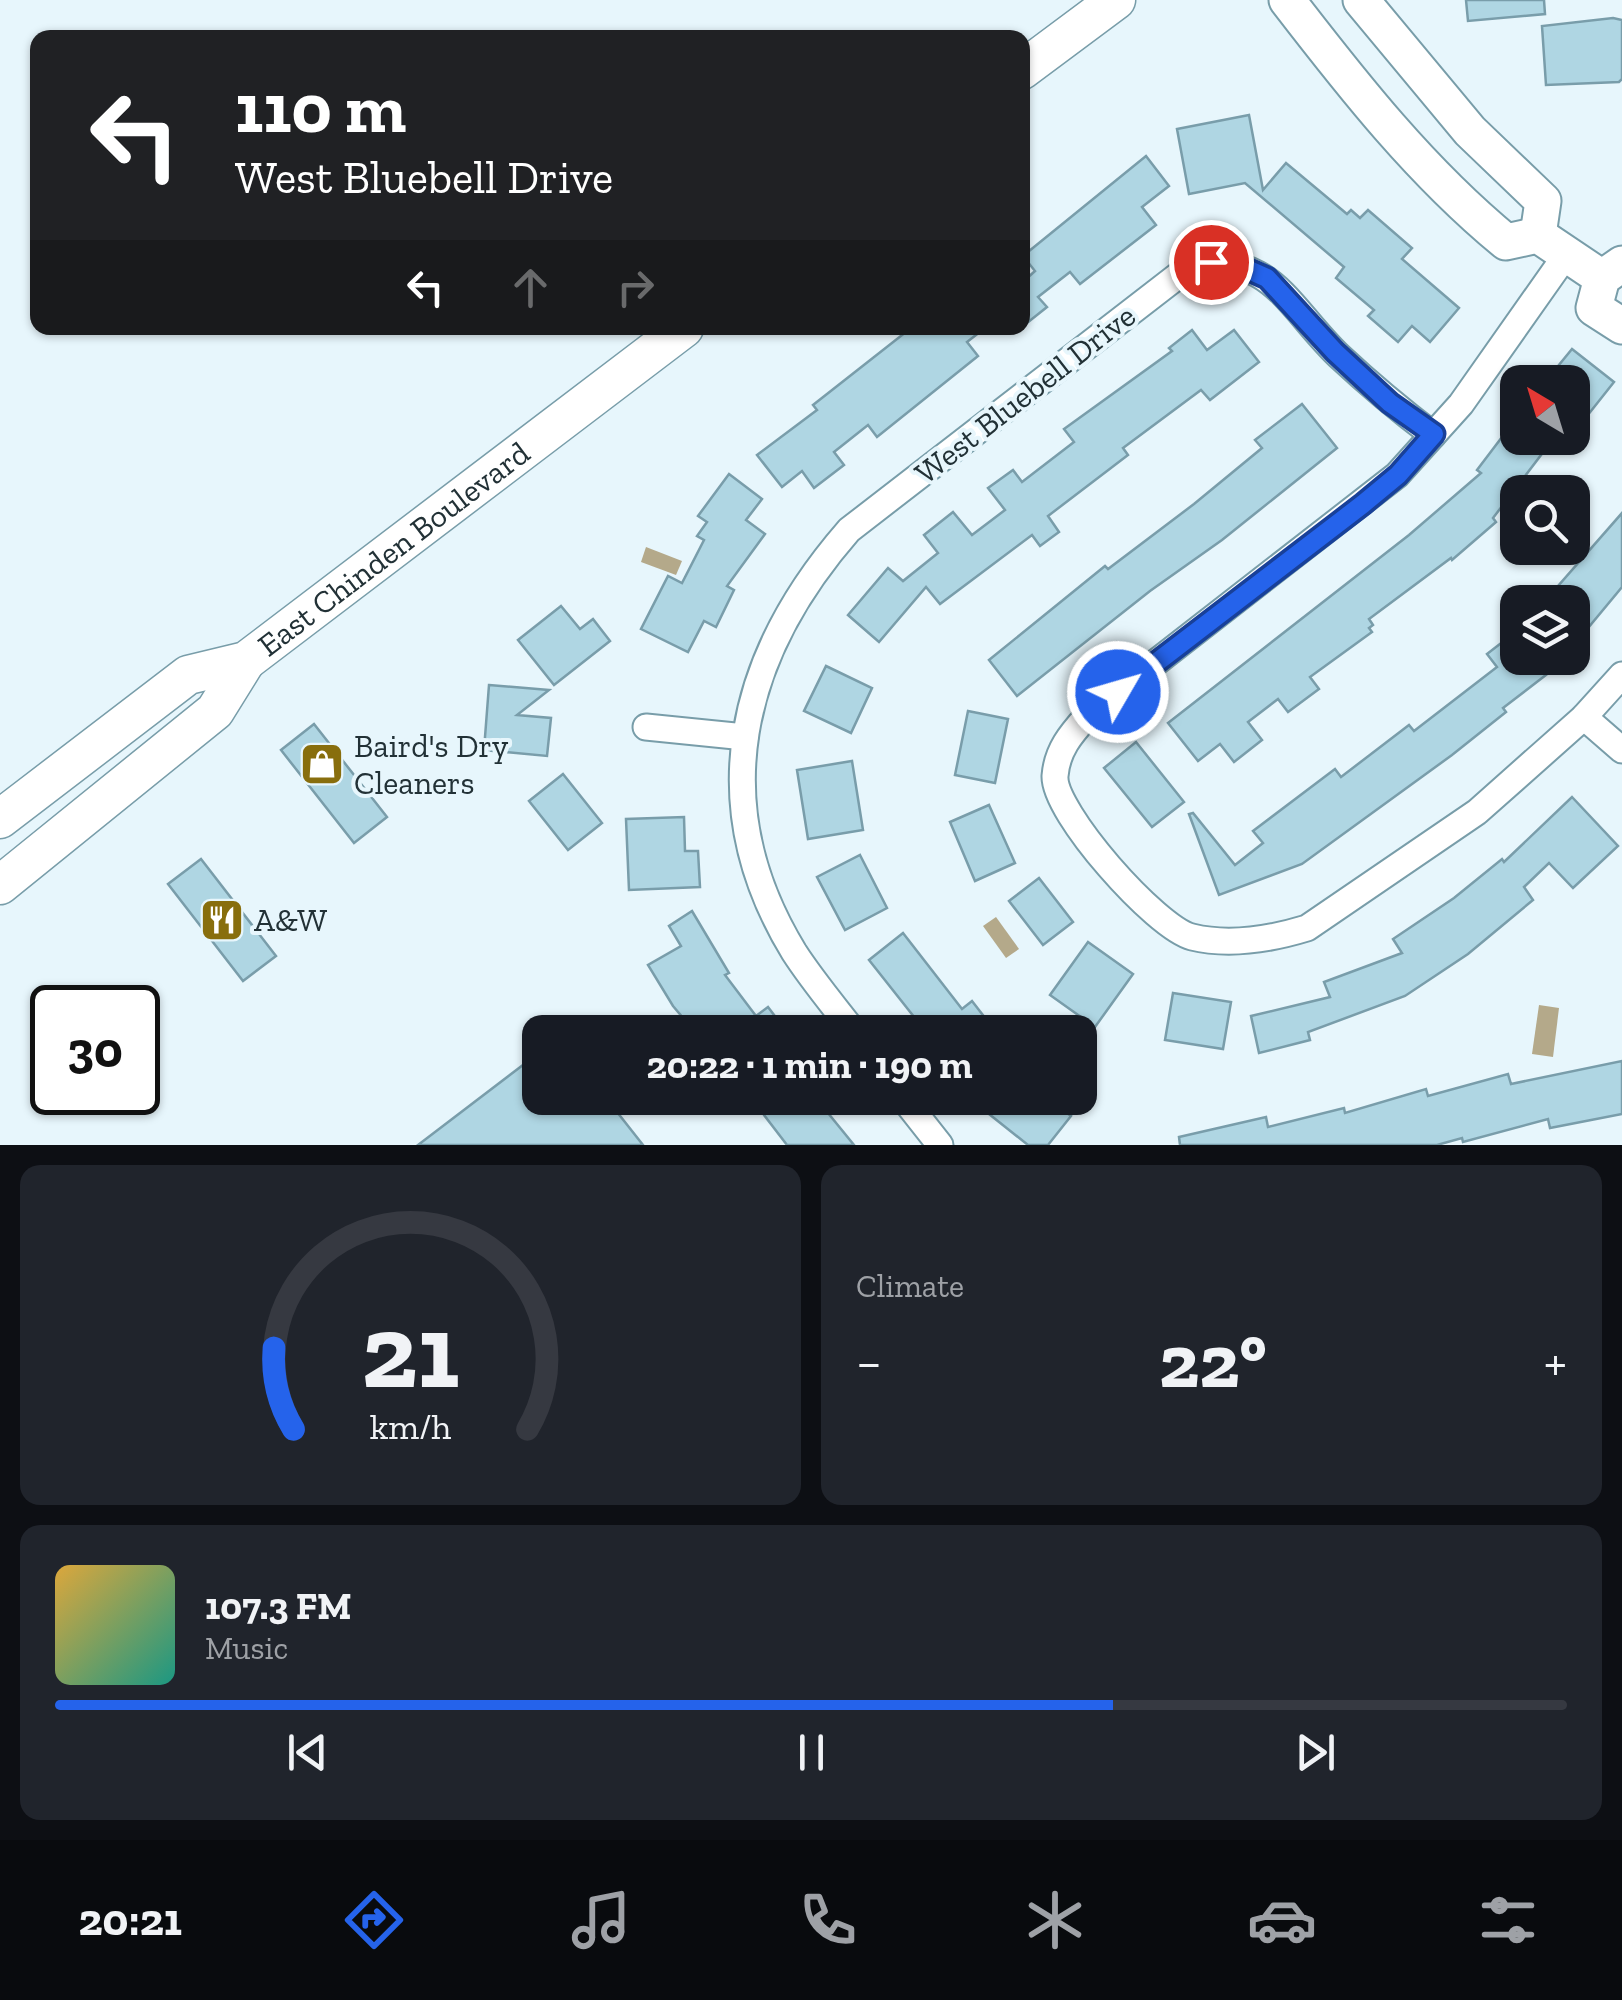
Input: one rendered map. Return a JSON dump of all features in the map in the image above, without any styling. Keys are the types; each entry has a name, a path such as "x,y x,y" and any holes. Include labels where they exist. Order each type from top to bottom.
{"main road":[{"path":"1030,64 1116,0"},
{"name":"East Chinden Boulevard","path":"0,818 188,675 246,661 675,335"},
{"path":"0,885 216,712 246,661"},
{"path":"0,858 4,850 98,776 105,737"}],"street":[{"path":"1287,0 1369,107 1472,214 1506,242 1552,245 1612,271 1594,308 1622,326"},
{"path":"1361,0 1470,132 1543,200 1552,245 1461,404 1386,484 1087,716 1064,742 1054,778 1066,811 1136,898 1156,916 1193,937 1250,940 1307,928 1477,812 1584,717 1622,676"},
{"name":"West Bluebell Drive","path":"841,1015 795,953 760,880 743,801 742,768 760,677 782,621 813,572 849,530 1184,271 1211,262 1240,266 1267,278 1335,352 1390,403 1434,434"},
{"path":"1584,717 1622,750"},
{"path":"646,727 746,737"},
{"path":"916,1115 940,1145"}],"shaded area":[{"path":"646,547 682,561 676,575 641,562"},
{"path":"996,917 1019,949 1006,958 983,926"},
{"path":"1539,1005 1559,1008 1553,1057 1532,1054"}],"building":[{"path":"1466,0 1544,0 1545,14 1468,21"},
{"path":"1622,20 1619,82 1546,85 1542,26"},
{"path":"1249,115 1263,190 1286,163 1347,214 1351,210 1360,218 1368,210 1412,248 1402,259 1459,308 1430,342 1412,326 1398,342 1368,316 1374,310 1336,278 1344,267 1245,183 1189,194 1177,129"},
{"path":"1146,156 1169,186 1142,207 1156,225 1080,284 1070,272 1038,297 1047,307 1030,321 1030,276 1035,271 1030,265 1030,250"},
{"path":"1192,330 1207,350 1234,330 1259,362 1210,400 1201,390 1123,448 1128,455 1048,516 1059,532 1040,546 1032,535 940,604 926,587 879,642 848,615 888,568 903,581 938,553 924,535 953,512 972,535 1005,510 988,488 1013,470 1022,482 1074,442 1064,429 1172,351 1169,348"},
{"path":"902,335 976,335 967,342 978,356 877,437 868,425 834,452 844,465 814,488 802,471 782,487 757,455 817,410 813,405"},
{"path":"1572,349 1614,382 1590,412 1590,365 1559,365"},
{"path":"1302,404 1337,448 1017,696 989,660 1105,566 1108,569 1194,504 1262,448 1255,440"},
{"path":"1500,440 1500,455 1541,455 1526,475 1500,475 1500,509 1493,518 1496,522 1452,560 1369,619 1372,632 1310,677 1319,689 1288,712 1278,699 1248,722 1262,740 1234,762 1220,744 1198,761 1168,723 1409,535 1481,473 1477,470"},
{"path":"729,474 762,499 746,520 765,534 727,586 734,590 716,627 704,621 688,652 641,629 668,576 682,583 704,540 697,536 707,522 698,516"},
{"path":"1622,513 1622,587 1590,626 1590,585 1559,585 1576,565 1590,565 1590,550"},
{"path":"561,606 580,629 593,619 610,641 554,685 518,640"},
{"path":"1500,644 1500,675 1546,675 1452,755 1302,864 1219,895 1189,814 1193,813 1235,865 1263,843 1253,831 1335,769 1341,777 1409,725 1414,731 1497,667 1487,654"},
{"path":"826,666 872,688 851,733 804,711"},
{"path":"489,685 549,690 517,715 551,718 547,756 484,750"},
{"path":"968,711 1008,719 995,783 955,775"},
{"path":"314,724 387,817 354,843 281,750"},
{"path":"1136,742 1184,802 1152,827 1104,768"},
{"path":"852,761 863,830 808,839 797,770"},
{"path":"563,774 602,823 568,850 529,801"},
{"path":"1572,797 1618,846 1573,888 1549,863 1524,887 1533,900 1468,954 1405,996 1308,1032 1310,1040 1259,1053 1251,1016 1330,997 1324,982 1402,953 1393,939 1454,898 1502,859 1504,862"},
{"path":"989,805 1015,863 975,881 950,822"},
{"path":"684,817 685,851 698,851 700,887 629,890 626,819"},
{"path":"860,855 887,908 845,930 817,877"},
{"name":"A&W","path":"201,859 276,956 243,981 168,884"},
{"path":"1039,878 1073,922 1043,945 1009,901"},
{"path":"692,911 729,973 725,975 755,1015 681,1015 648,965 681,946 669,926"},
{"path":"903,933 962,1009 972,1001 983,1015 913,1015 869,960"},
{"path":"1088,942 1133,974 1097,1024 1097,1015 1078,1015 1050,995"},
{"path":"1173,993 1231,1002 1223,1049 1165,1040"},
{"path":"768,1007 774,1015 757,1015"},
{"path":"1622,1061 1622,1114 1550,1128 1548,1119 1463,1142 1462,1138 1437,1145 1180,1145 1179,1137 1266,1117 1268,1127 1344,1108 1345,1113 1426,1089 1428,1096 1508,1074 1511,1084"},
{"path":"522,1066 522,1115 619,1115 643,1145 418,1145"},
{"path":"764,1115 830,1115 854,1145 787,1145"},
{"path":"990,1115 1071,1116 1048,1145 1028,1145"}],"place":[{"name":"Baird's Dry Cleaners","path":"322,764"},
{"name":"A&W","path":"222,920"}],"route":[{"path":"1118,692 1363,504 1398,475 1434,434 1390,403 1335,352 1267,278 1240,266 1211,262"}]}
